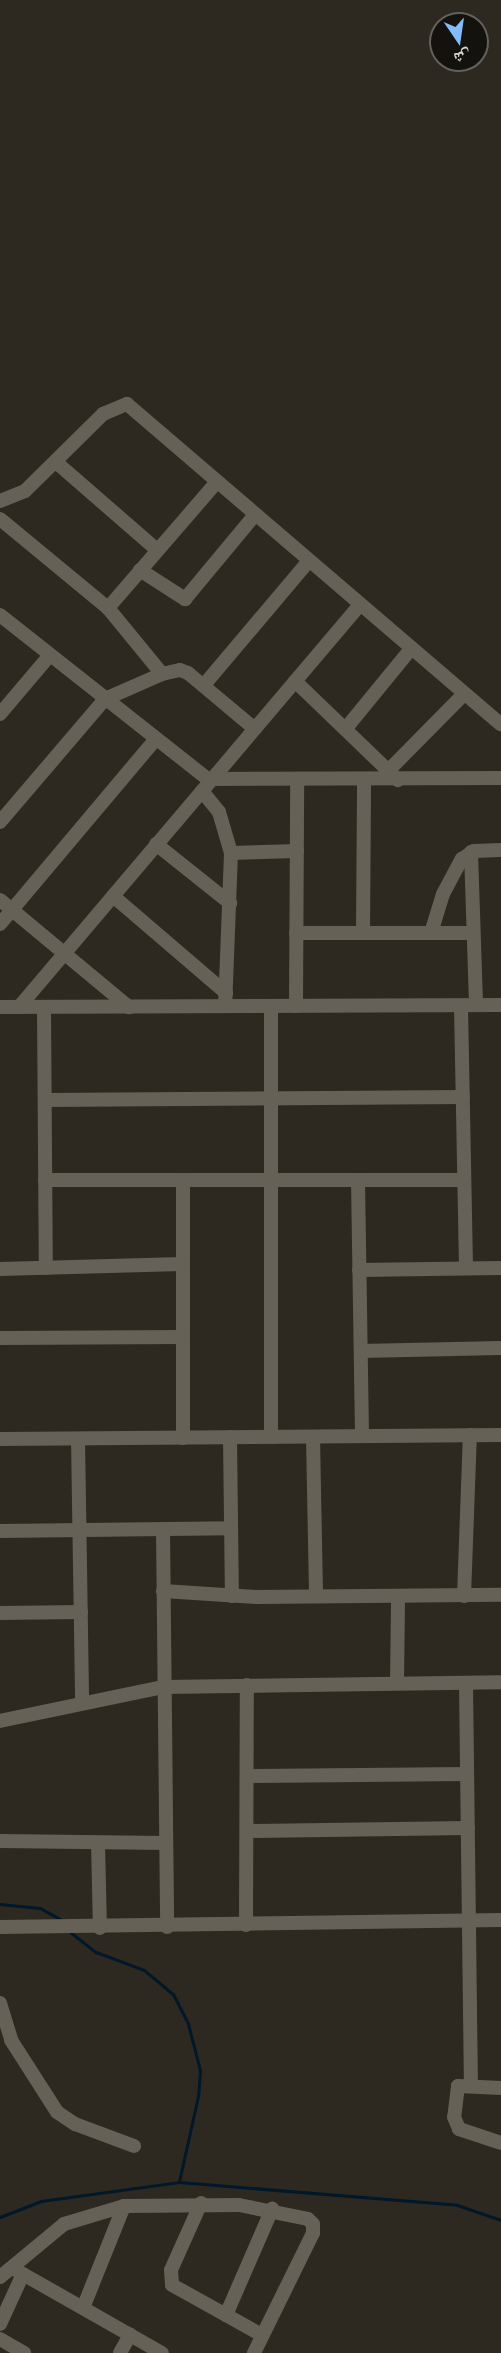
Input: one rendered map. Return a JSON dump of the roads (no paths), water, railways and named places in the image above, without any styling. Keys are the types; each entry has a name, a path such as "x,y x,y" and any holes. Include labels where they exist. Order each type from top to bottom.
{"street":[{"path":"1,502 25,491 57,463 103,414 127,404 410,650 501,724"},
{"path":"57,463 157,550"},
{"path":"108,608 216,483"},
{"path":"141,570 184,599 254,516"},
{"path":"0,519 108,608 162,674"},
{"path":"204,685 308,562"},
{"path":"19,1007 359,606"},
{"path":"0,615 155,740 207,786 219,812 231,853 225,1000"},
{"path":"347,727 410,650"},
{"path":"0,714 50,655"},
{"path":"0,822 105,699 162,674 180,670 204,685 255,729"},
{"path":"295,681 347,727 394,775"},
{"path":"394,775 463,695"},
{"path":"0,924 155,740"},
{"path":"207,786 297,779 364,780 394,775 501,778"},
{"path":"296,1006 297,779"},
{"path":"363,933 364,780"},
{"path":"156,844 230,903"},
{"path":"431,933 448,884 462,859 471,852 501,850"},
{"path":"231,853 297,851"},
{"path":"471,852 471,933 476,1005"},
{"path":"113,896 225,1000"},
{"path":"0,900 129,1007"},
{"path":"296,933 471,933"},
{"path":"0,1007 129,1007 225,1000 271,1006 501,1005"},
{"path":"271,1006 271,1437"},
{"path":"461,1006 466,1268"},
{"path":"44,1007 46,1268"},
{"path":"45,1100 463,1097"},
{"path":"45,1180 464,1180"},
{"path":"183,1180 183,1438"},
{"path":"358,1180 362,1436"},
{"path":"0,1269 182,1264"},
{"path":"359,1270 501,1268"},
{"path":"0,1338 182,1336"},
{"path":"361,1351 501,1348"},
{"path":"464,1596 470,1435"},
{"path":"0,1438 501,1435"},
{"path":"230,1437 232,1596"},
{"path":"313,1437 316,1596"},
{"path":"78,1439 82,1701"},
{"path":"163,1528 167,1927"},
{"path":"0,1531 230,1528"},
{"path":"163,1591 232,1596 501,1595"},
{"path":"397,1683 398,1596"},
{"path":"0,1613 81,1612"},
{"path":"0,1721 82,1701 163,1687 501,1682"},
{"path":"466,1683 471,2086"},
{"path":"246,1925 247,1685"},
{"path":"247,1776 467,1774"},
{"path":"247,1831 468,1828"},
{"path":"0,1841 166,1844"},
{"path":"97,1928 98,1842"},
{"path":"0,1927 51,1929 501,1920"},
{"path":"0,2003 11,2040 57,2112 75,2124 134,2146"},
{"path":"501,2088 471,2086 455,2090 456,2126 501,2144"},
{"path":"201,2203 171,2280 172,2285 262,2335"},
{"path":"0,2324 18,2271 35,2244 64,2224 124,2206 201,2203 272,2209 308,2219 313,2224 313,2233 254,2353"},
{"path":"83,2308 124,2206"},
{"path":"226,2315 272,2209"},
{"path":"0,2277 18,2271 162,2353"},
{"path":"120,2353 130,2335"},
{"path":"0,2338 24,2353"}],"waterway":[{"path":"0,1904 40,1908 63,1921"},
{"path":"70,1932 96,1952 144,1970 173,1994 188,2024 200,2070 198,2096 179,2182"},
{"path":"0,2217 41,2201 179,2182 457,2205 501,2220"}]}
